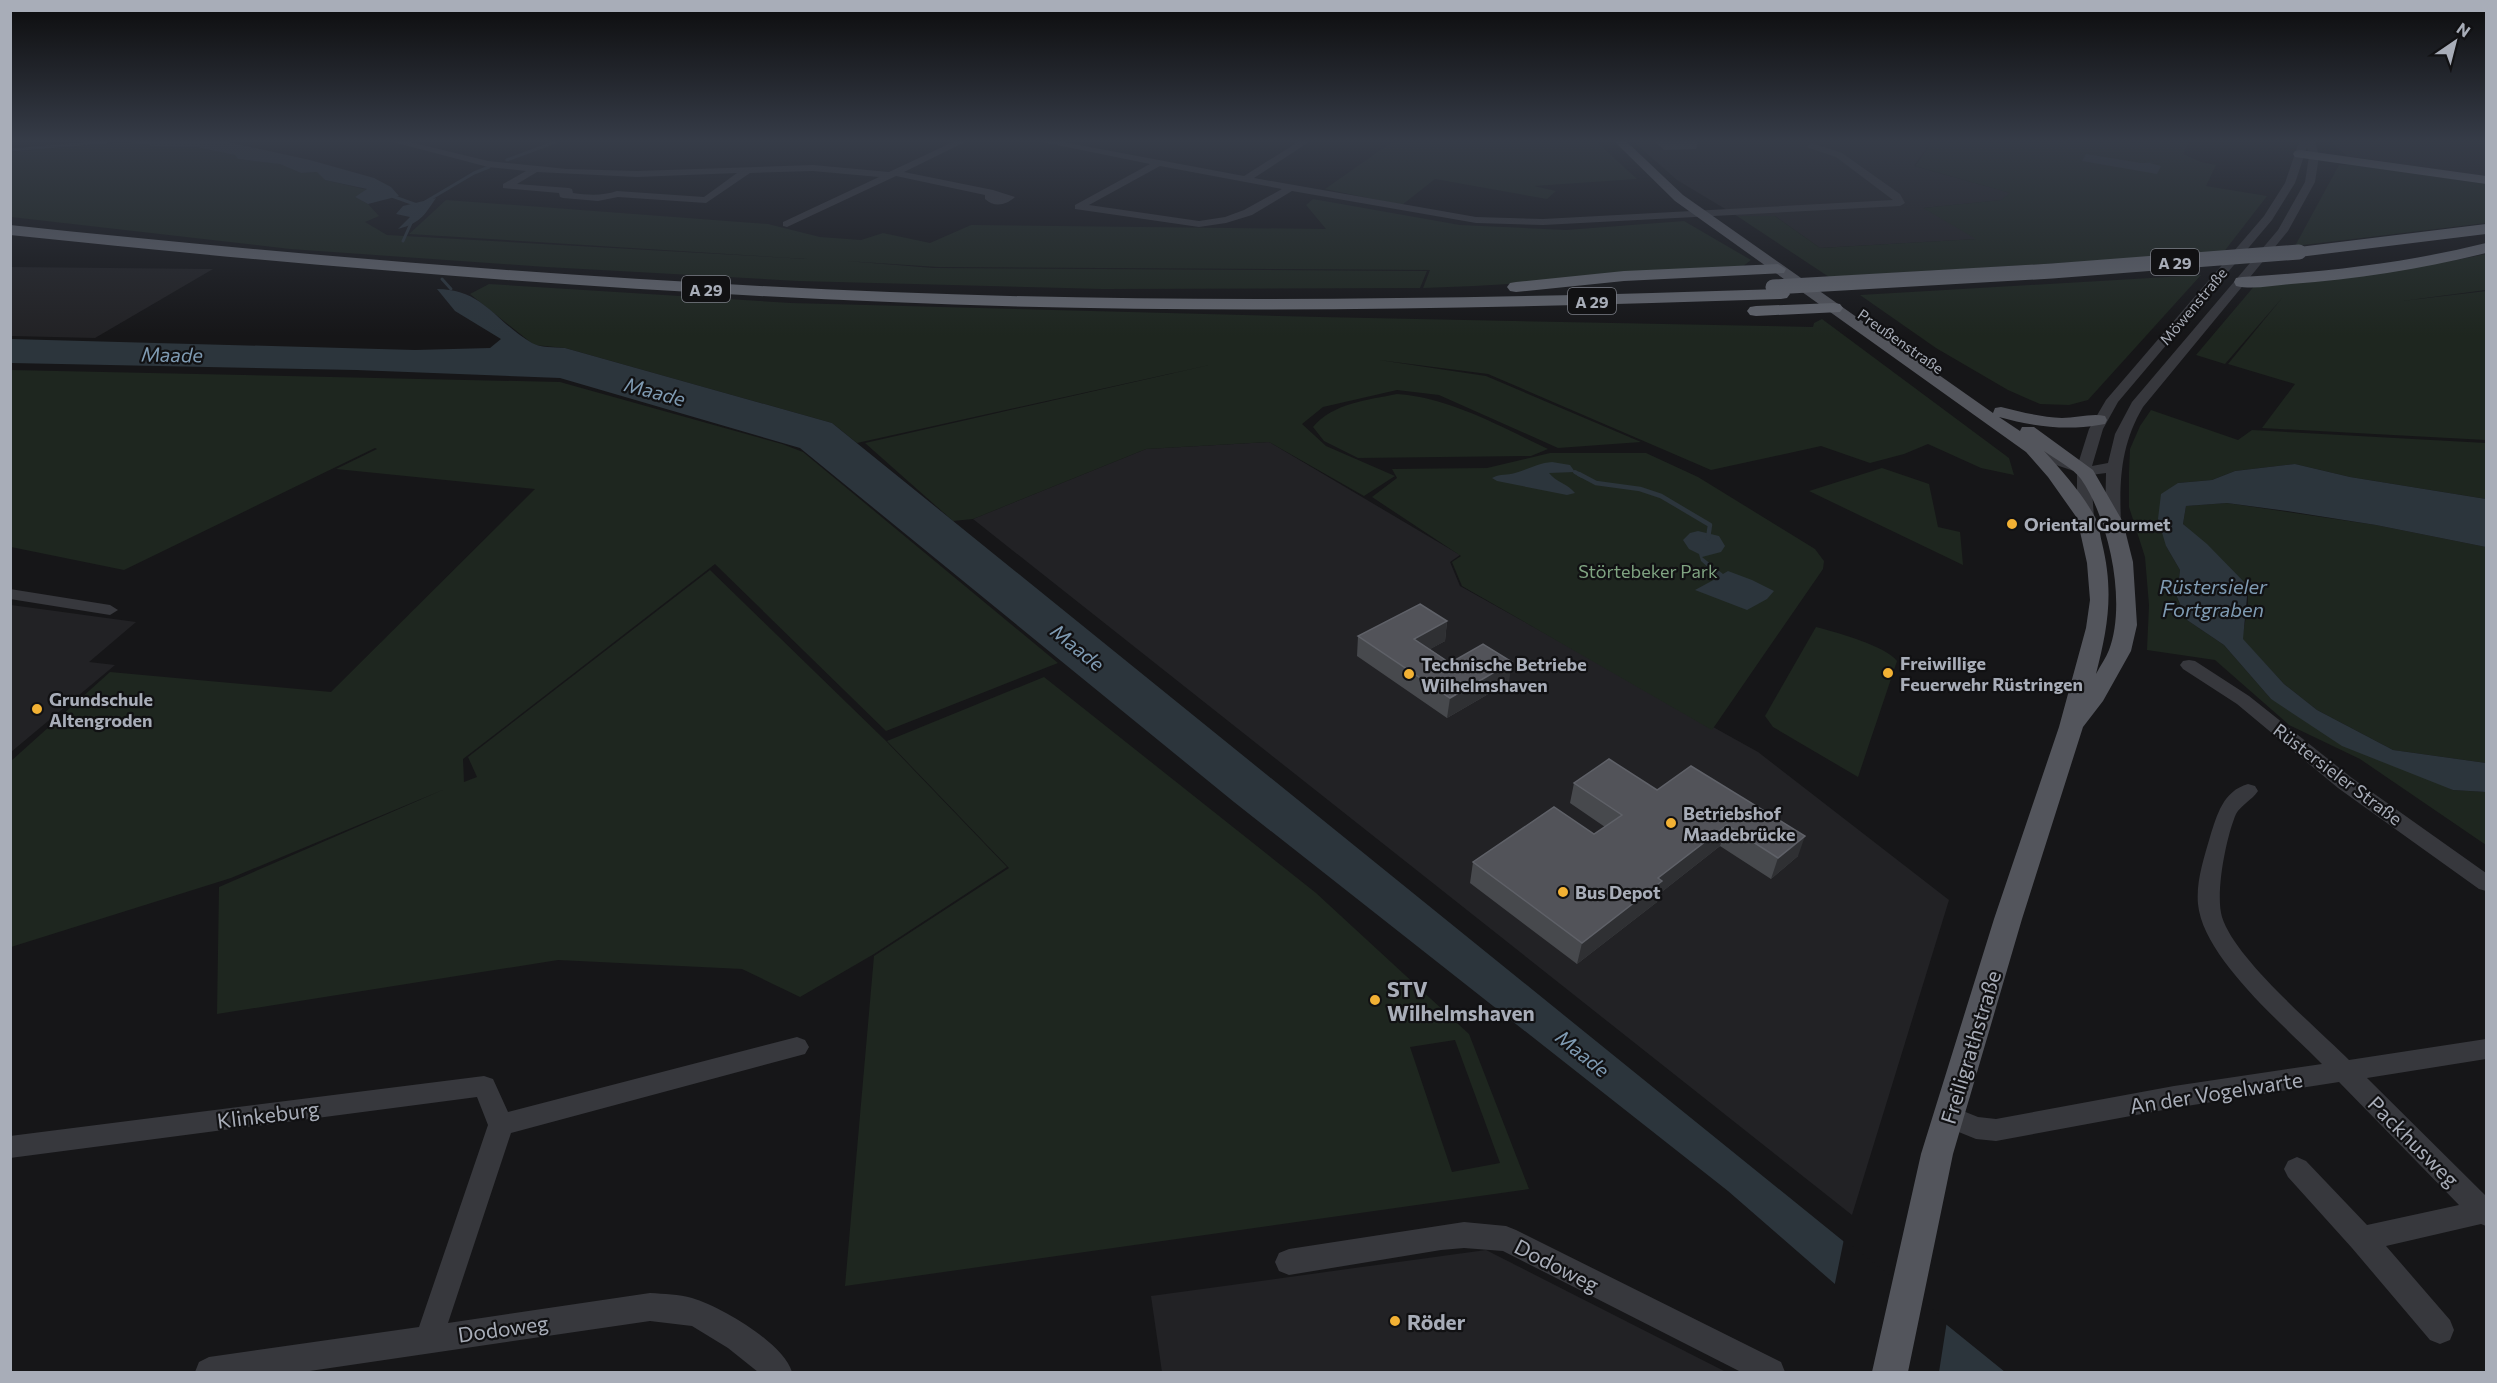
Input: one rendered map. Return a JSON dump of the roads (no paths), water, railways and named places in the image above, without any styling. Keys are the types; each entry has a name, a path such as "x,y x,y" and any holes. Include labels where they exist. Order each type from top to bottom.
{"highway":[{"name":"A 29","path":"10,221 307,253 675,280 921,290 1119,294 1401,295 1777,290"},
{"name":"A 29","path":"2298,256 2487,229"},
{"name":"A 29","path":"10,230 319,262 676,288 1034,300 1377,303 1539,302 2072,277 2487,238"},
{"path":"2242,282 2280,280 2425,262 2487,248"},
{"path":"1744,269 1753,264 1759,254"},
{"path":"1401,295 1428,291 1504,288 1587,279 1744,269 1779,269"},
{"path":"1377,303 1411,308 1585,312 1726,312 1839,304"}],"main road":[{"name":"Preußenstraße","path":"1693,207 1779,269 1839,304 2083,469 2094,484 2113,522"},
{"name":"Preußenstraße","path":"1706,207 1804,273 1839,304 2031,448 2054,472 2086,518"},
{"path":"1779,269 1804,273"},
{"path":"2001,412 2052,423 2099,420"},
{"name":"Freiligrathstraße","path":"1890,1369 1937,1154 2008,920 2071,727 2097,628 2100,600 2097,563 2086,518"},
{"name":"Freiligrathstraße","path":"2071,727 2091,701 2114,664 2126,625 2126,580 2113,522"}],"street":[{"path":"787,224 823,207"},
{"path":"1080,207 1199,224 1226,221 1262,207"},
{"path":"1392,207 1476,220 1543,222 1828,207"},
{"name":"Möwenstraße","path":"2086,518 2083,469 2090,440 2099,420 2113,400 2268,218 2275,207"},
{"name":"Möwenstraße","path":"2113,522 2113,466 2121,434 2137,405 2242,282 2283,231 2298,207"},
{"path":"2031,448 2060,463 2083,469 2103,469 2113,466"},
{"path":"10,594 110,610"},
{"name":"Rüstersieler Straße","path":"2189,665 2243,700 2345,783 2487,883"},
{"name":"Packhusweg","path":"2248,791 2227,812 2208,893 2210,911 2224,944 2236,962 2486,1212"},
{"path":"429,1338 501,1125 797,1047"},
{"name":"An der Vogelwarte","path":"1948,1116 1976,1128 1996,1130 2174,1097 2487,1049"},
{"name":"Klinkeburg","path":"10,1147 484,1086 501,1125"},
{"path":"2297,1169 2362,1239 2440,1330"},
{"name":"Packhusweg","path":"2362,1239 2486,1212"},
{"name":"Dodoweg","path":"1289,1262 1441,1237 1464,1235 1506,1239 1772,1372"},
{"name":"Dodoweg","path":"209,1372 650,1307 693,1312 735,1336 769,1361 778,1372"}],"water":[{"path":"403,207 430,207 421,218 398,229 410,217 396,214"},
{"name":"Maade","path":"437,289 453,290 478,301 535,345 565,348 832,423 2005,1372 1936,1372 1728,1191 1234,802 800,448 560,378 356,370 11,363 11,339 415,350 490,348 501,339 455,311"},
{"path":"1552,462 1570,465 1575,472 1549,473 1575,493 1567,495 1497,481 1492,478 1512,474"},
{"name":"Rüstersieler Fortgraben","path":"2295,464 2350,477 2486,499 2486,547 2376,525 2227,503 2186,506 2183,524 2207,544 2248,586 2243,639 2284,684 2317,710 2393,750 2486,763 2486,792 2453,790 2342,746 2271,699 2224,645 2187,620 2177,597 2180,570 2166,546 2158,519 2161,494 2178,483 2212,480 2235,471"},
{"path":"1698,531 1719,536 1725,546 1721,552 1702,557 1723,574 1728,571 1774,591 1767,599 1747,610 1695,590 1719,577 1701,561 1699,554 1689,549 1683,540 1690,533"}],"waterway":[{"path":"403,241 412,221"},
{"path":"442,279 451,289"},
{"path":"1575,472 1582,476"},
{"path":"1579,474 1596,483 1640,489 1661,496 1710,525 1708,538"}],"place":[{"name":"Oriental Gourmet","path":"2012,524"},
{"name":"Freiwillige Feuerwehr Rüstringen","path":"1888,673"},
{"name":"Technische Betriebe Wilhelmshaven","path":"1409,674"},
{"name":"Grundschule Altengroden","path":"37,709"},
{"name":"Betriebshof Maadebrücke","path":"1671,823"},
{"name":"Bus Depot","path":"1563,892"},
{"name":"STV Wilhelmshaven","path":"1375,1000"},
{"name":"Röder","path":"1395,1321"}],"park label":[{"name":"Störtebeker Park","path":"1648,571"}]}
